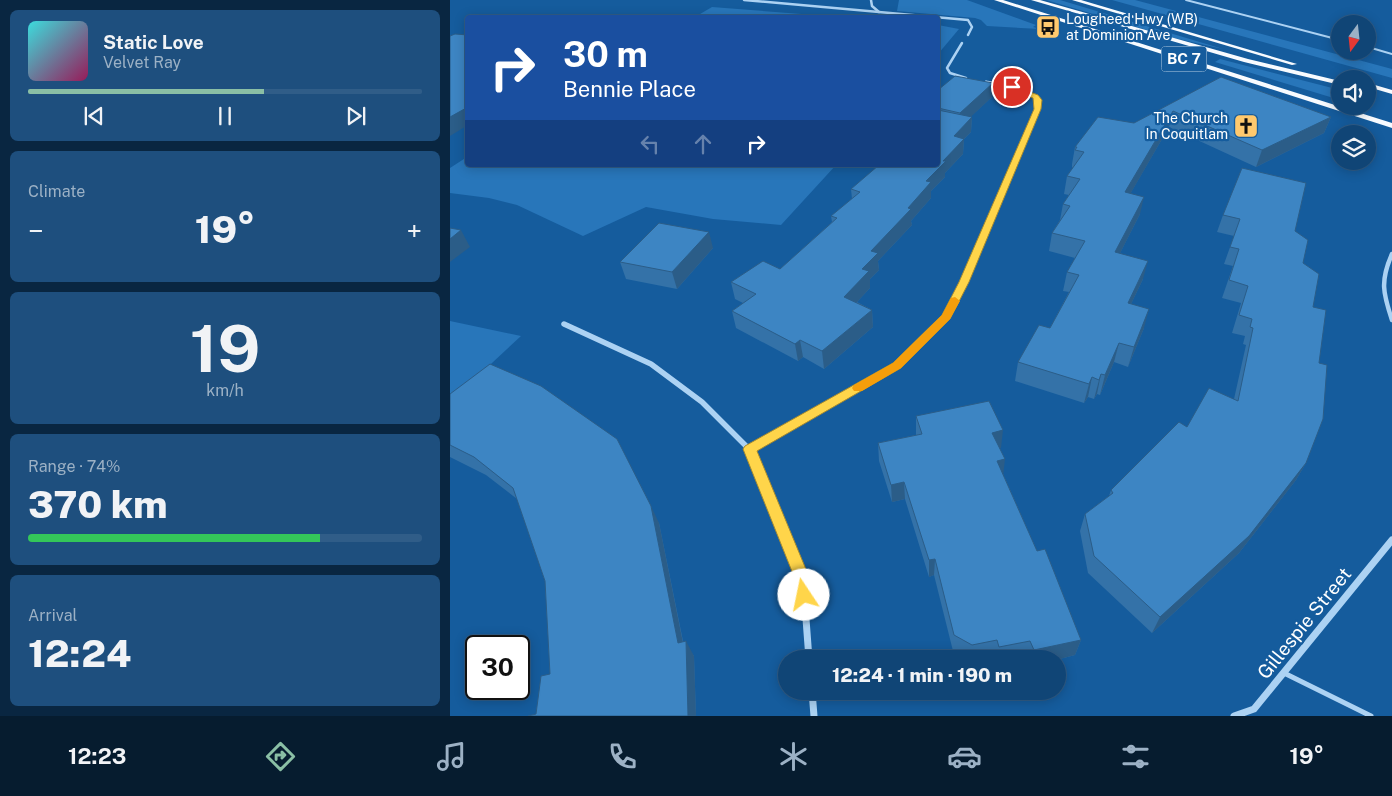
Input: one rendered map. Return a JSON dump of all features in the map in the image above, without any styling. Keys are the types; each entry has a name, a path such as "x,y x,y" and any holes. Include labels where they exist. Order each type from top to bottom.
{"main road":[{"name":"BC 7","path":"997,0 1392,126"},
{"path":"1034,0 1237,58 1331,81"},
{"name":"BC 7","path":"1075,0 1331,74"},
{"path":"1376,88 1392,93"},
{"path":"1376,90 1392,93"}],"street":[{"path":"744,0 913,15"},
{"path":"870,0 872,6 880,12"},
{"path":"940,17 968,20 972,27 968,35"},
{"path":"962,43 947,68 950,73 968,78"},
{"path":"749,449 897,366 947,317 964,282 1039,104 1036,97 1026,92 976,80"},
{"path":"1392,254 1383,272 1382,283 1392,320"},
{"path":"564,324 652,364 702,402 749,449 803,579 808,650"},
{"name":"Gillespie Street","path":"1234,716 1254,709 1392,540"},
{"path":"813,700 814,716"}],"lane":[{"path":"1186,0 1331,38"},
{"path":"1376,49 1392,54"},
{"path":"1284,673 1370,716"}],"shaded area":[{"path":"899,0 967,0 1036,25 1033,27 1040,29 987,26 981,20 975,18 897,11"},
{"path":"1046,0 1060,0 1223,49 1174,38"},
{"path":"1112,0 1135,0 1331,53 1331,60 1358,60 1392,69 1392,78 1376,74 1376,70 1363,70"},
{"path":"712,7 815,15 698,15"},
{"path":"940,25 959,29 940,52"},
{"path":"1220,59 1331,88 1331,97 1215,62"},
{"path":"465,158 465,167 834,167 781,225 713,219 646,207 583,236 517,205 489,198 450,193 450,168"},
{"path":"450,321 521,336 450,402"}],"building":[{"path":"455,34 465,35 465,109 450,117 450,36"},
{"path":"955,76 993,83 960,113 940,108 940,88"},
{"path":"1221,77 1331,117 1262,150 1173,111 1125,192 1144,197 1115,252 1148,261 1128,303 1149,309 1134,347 1119,343 1105,375 1101,374 1099,380 1092,377 1089,384 1018,362 1039,325 1050,328 1079,275 1067,272 1085,241 1052,233 1070,206 1063,204 1080,179 1067,176 1084,152 1075,150 1077,147 1075,147 1098,117 1134,123"},
{"path":"940,110 972,117 954,136 964,139 943,161 946,161 940,167"},
{"path":"877,167 940,167 926,181 931,182 908,208 911,209 871,251 878,253 862,269 869,271 844,297 872,310 822,351 800,340 795,344 732,311 756,294 731,282 763,261 780,269 837,218 831,216 860,192 851,189"},
{"path":"1242,168 1306,183 1295,231 1308,240 1303,263 1319,274 1313,307 1326,310 1319,363 1327,365 1323,419 1306,463 1249,536 1160,617 1094,556 1085,514 1113,493 1111,490 1179,422 1187,427 1209,388 1238,401 1253,328 1250,327 1252,319 1239,315 1248,286 1229,280 1239,249 1230,247 1240,219 1223,215"},
{"path":"659,223 709,232 672,272 620,262"},
{"path":"450,228 461,230 450,239"},
{"path":"490,364 541,386 617,439 651,506 678,643 686,641 688,716 528,716 536,714 541,676 550,674 545,581 513,488 474,457 450,445 450,394"},
{"path":"989,401 1003,430 992,433 1005,459 997,461 1037,551 1045,549 1081,640 1034,650 1030,641 999,647 997,640 972,645 954,635 935,559 929,560 904,482 891,485 878,443 922,434 916,416"}],"slow traffic":[{"path":"858,388 897,366 947,317 955,301"}],"place":[{"name":"Lougheed Hwy (WB) at Dominion Ave","path":"1048,27"},
{"name":"The Church In Coquitlam","path":"1246,126"}],"route":[{"path":"804,595 803,579 749,449 897,366 947,317 964,282 1039,104 1036,97 1032,94 1012,87"}]}
